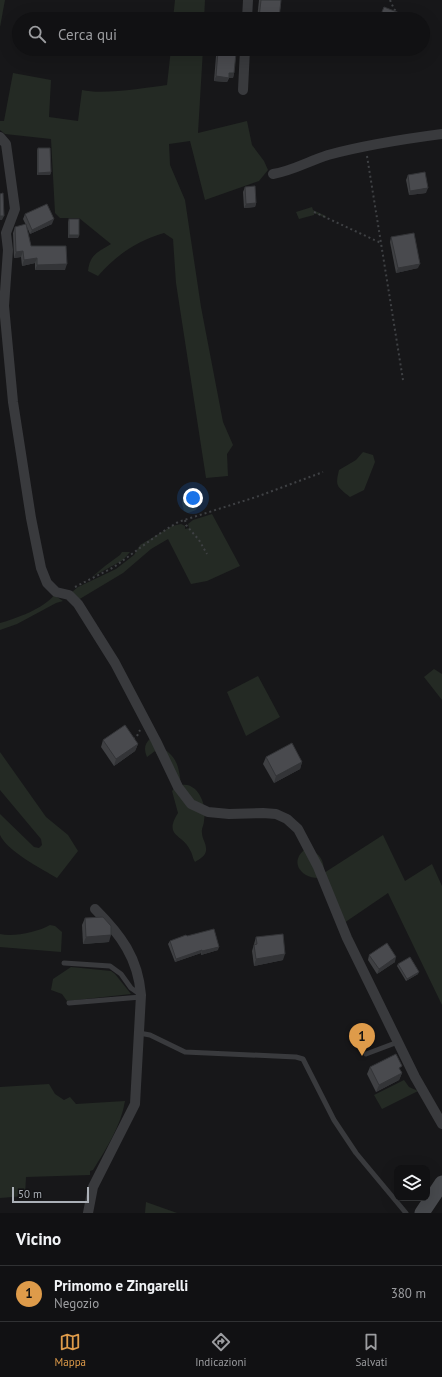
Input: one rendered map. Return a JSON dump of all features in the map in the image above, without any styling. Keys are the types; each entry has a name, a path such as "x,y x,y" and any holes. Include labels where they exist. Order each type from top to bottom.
{"main road":[{"path":"422,1213 442,1183"}],"street":[{"path":"247,12 248,0"},
{"path":"243,90 245,56"},
{"path":"273,174 286,172 327,156 382,143 442,134"},
{"path":"0,137 6,144 15,209 6,233 8,250 4,306 14,402 31,518 41,568 47,583 56,592 67,595 78,604 115,663 156,741 178,787 191,804 208,812 229,814 276,814 287,819 298,829 318,867 346,938 415,1077 442,1124"},
{"path":"88,1213 93,1187 135,1104 141,996 140,978 132,957 121,937 96,909"}],"lane":[{"path":"64,963 110,966 121,974 131,988 141,996"},
{"path":"69,1003 141,996"},
{"path":"139,1033 150,1034 185,1052 290,1056 303,1060 334,1120 356,1153 406,1213"},
{"path":"366,1054 398,1042"}],"path":[{"path":"390,0 394,9 397,12"},
{"path":"368,147 366,152 403,380"},
{"path":"314,212 381,243"},
{"path":"67,595 76,586 114,567 159,534 185,520 259,496 323,472"},
{"path":"185,520 186,525 199,540 207,554"},
{"path":"129,742 137,736 140,727"}],"shaded area":[{"path":"0,0 5,0 0,27"},
{"path":"175,0 205,0 204,12 174,12"},
{"path":"170,56 203,56 198,133 247,121 252,145 264,161 268,170 259,181 205,200 190,141 169,144 170,165 185,200 201,307 223,422 233,445 227,454 228,476 206,478 176,283 173,239 164,233 154,236 120,255 98,276 88,271 89,265 95,254 111,244 79,218 60,218 55,213 51,139 5,134 0,130 0,121 4,121 13,73 51,80 49,117 78,121 82,90 101,92 167,85"},
{"path":"312,207 313,210 326,216 326,218 314,213 314,215 299,219 296,212"},
{"path":"363,452 373,455 375,462 364,490 350,497 338,486 337,480 339,470 356,460"},
{"path":"190,491 194,492 198,496 199,501 196,510 188,513 184,511 182,503 183,498"},
{"path":"212,514 240,566 207,581 191,584 168,539 151,549 123,573 78,600 72,592 78,587 116,569 134,555 140,545 172,526 181,524 185,526 185,529 189,528 188,524 193,520"},
{"path":"122,552 130,552 123,560 92,577 120,555"},
{"path":"54,595 63,601 56,603 17,624 0,630 0,623 14,619 37,609 50,600"},
{"path":"434,669 442,674 442,700 424,677"},
{"path":"258,676 280,717 246,736 227,692"},
{"path":"150,739 173,757 180,775 181,785 187,785 195,789 202,799 205,812 202,832 206,851 200,859 195,862 187,845 173,831 174,821 178,813 172,791 176,787 155,751 147,757 145,747"},
{"path":"0,752 46,817 68,835 78,851 57,878 17,853 4,841 0,835 0,814 34,847 39,848 42,845 41,839 0,790"},
{"path":"383,835 405,881 432,864 442,886 442,1005 388,893 344,923 320,878 307,875 302,872 297,863 301,853 307,848 318,855 323,864 324,873"},
{"path":"50,925 55,926 62,932 61,952 0,947 0,934 12,935 26,933 39,930"},
{"path":"71,967 111,971 131,994 67,1001 62,994 51,990 53,979"},
{"path":"404,1080 409,1087 418,1091 382,1109 374,1095"},
{"path":"49,1084 55,1094 64,1100 70,1097 76,1104 125,1101 117,1128 93,1170 90,1171 90,1175 26,1177 25,1196 0,1198 0,1087"},
{"path":"146,1202 177,1213 145,1213"}],"building":[{"path":"261,0 281,0 280,12 260,12"},
{"path":"384,7 397,12 382,12"},
{"path":"218,56 236,56 234,73 229,73 229,78 216,76"},
{"path":"38,148 50,148 51,172 38,173"},
{"path":"425,172 428,188 410,191 408,175"},
{"path":"255,186 256,203 246,204 245,187"},
{"path":"3,193 4,216 0,216 0,194"},
{"path":"47,204 54,219 32,230 25,214"},
{"path":"69,219 79,219 79,235 69,235"},
{"path":"26,224 31,246 66,246 67,264 37,265 37,258 24,260 23,251 16,252 15,227"},
{"path":"414,233 420,264 398,268 391,237"},
{"path":"125,725 138,744 116,759 103,740"},
{"path":"292,743 302,762 276,776 266,757"},
{"path":"103,917 111,926 111,935 86,937 85,918"},
{"path":"214,929 219,947 202,950 176,959 170,941 186,935"},
{"path":"283,934 285,954 256,959 254,945 257,944 256,937"},
{"path":"387,943 396,957 379,969 369,955"},
{"path":"410,957 419,972 407,979 398,964"},
{"path":"396,1054 402,1066 399,1068 402,1073 379,1085 370,1067"}],"place":[{"name":"Primomo e Zingarelli","path":"362,1056"}]}
